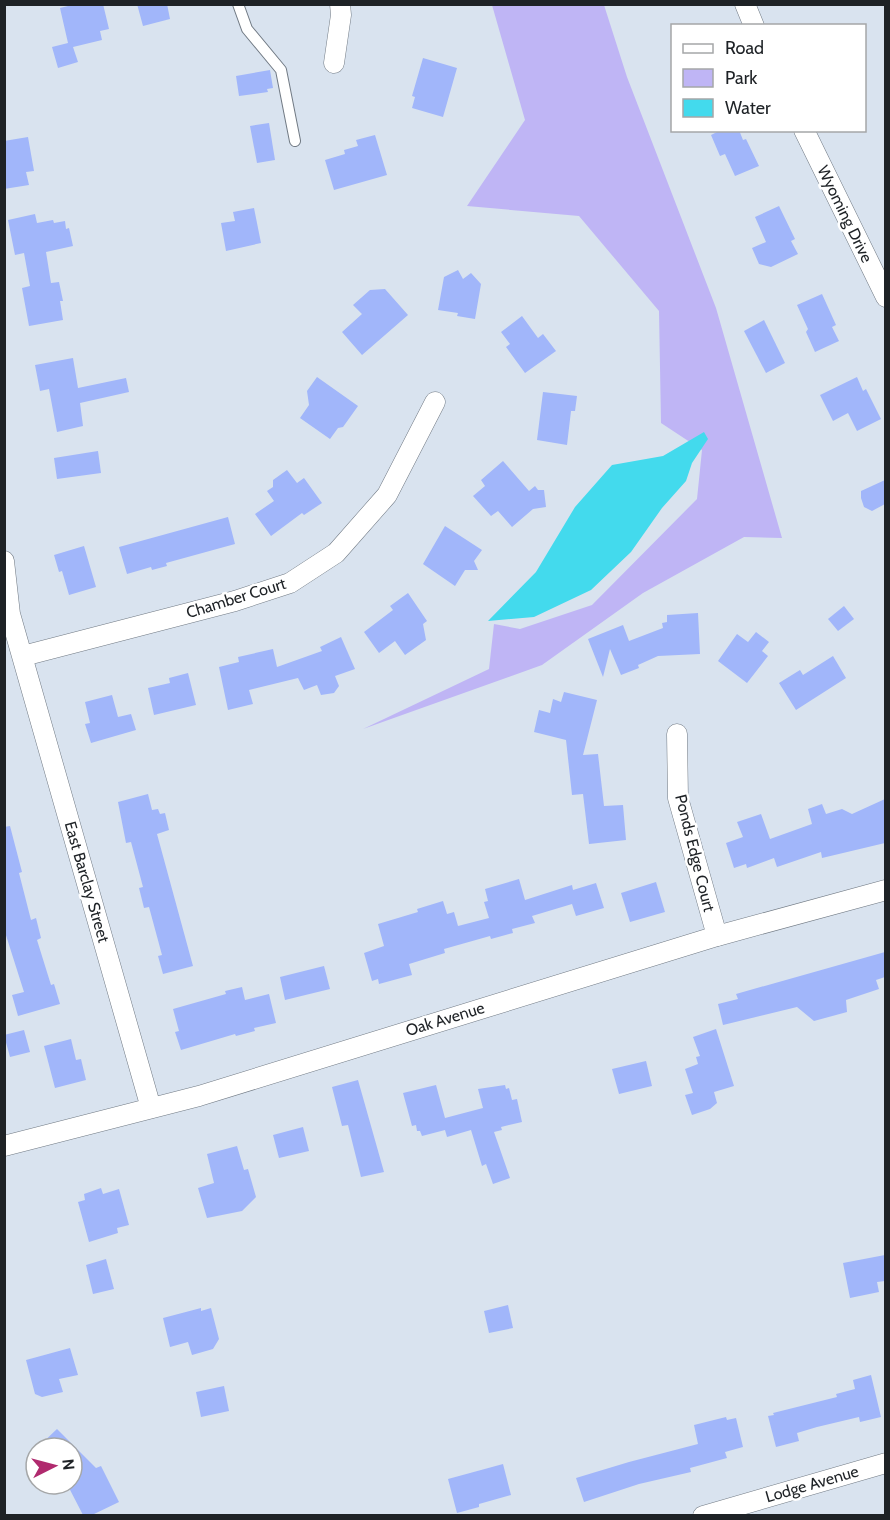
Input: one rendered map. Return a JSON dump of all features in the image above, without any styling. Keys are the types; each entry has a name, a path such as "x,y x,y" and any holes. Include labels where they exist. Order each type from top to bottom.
{"street":[{"path":"334,63 341,15 340,4"},
{"path":"745,4 753,24"},
{"name":"Wyoming Drive","path":"805,132 885,297"},
{"name":"Chamber Court","path":"22,656 235,601 290,583 336,553 387,495 435,402"},
{"name":"East Barclay Street","path":"4,561 10,614 151,1108"},
{"name":"Ponds Edge Court","path":"677,734 678,798 717,936"},
{"name":"Oak Avenue","path":"4,1146 199,1096 717,936 885,890"},
{"name":"Lodge Avenue","path":"703,1515 885,1463"}],"lane":[{"path":"238,4 247,29 281,70 295,141"}],"green space":[{"path":"492,5 604,5 627,77 716,308 782,538 744,537 643,593 542,665 363,729 489,669 494,624 520,629 592,605 697,499 702,450 661,423 659,311 579,216 467,206 525,120"}],"water":[{"path":"704,432 708,439 692,463 686,481 662,508 631,552 591,590 534,617 488,621 536,572 575,507 612,465 663,456"}],"building":[{"path":"76,4 103,4 109,29 100,31 102,40 73,47 78,62 58,68 52,47 68,43 60,8"},
{"path":"137,4 167,4 170,19 143,26"},
{"path":"423,58 457,68 443,117 412,108 415,97 412,96"},
{"path":"270,70 273,88 267,89 268,92 239,96 236,76"},
{"path":"269,123 275,160 257,163 250,126"},
{"path":"717,132 740,132 743,140 746,139 759,166 735,176 725,154 720,156 711,135"},
{"path":"375,135 387,175 334,190 325,160 345,154 344,150 358,146 356,140"},
{"path":"28,137 34,171 26,172 29,185 4,189 4,141"},
{"path":"779,206 795,239 791,241 798,254 771,267 759,264 752,248 766,242 755,217"},
{"path":"254,208 261,243 226,251 221,223 235,221 233,212"},
{"path":"35,214 37,223 53,220 54,223 65,221 73,246 46,252 51,283 59,282 63,301 60,301 63,320 29,326 22,288 30,286 24,253 15,255 8,220"},
{"path":"458,270 463,279 471,273 481,284 475,319 457,316 458,313 438,310 444,277"},
{"path":"385,289 408,315 362,355 342,332 362,314 353,305 370,290"},
{"path":"822,294 836,325 832,327 839,341 815,352 797,305"},
{"path":"522,316 538,338 543,334 556,351 525,373 506,347 510,344 501,332"},
{"path":"764,320 785,363 766,373 744,331"},
{"path":"73,358 78,388 126,378 129,392 80,403 83,426 57,432 49,389 40,391 35,365"},
{"path":"317,377 358,406 343,427 338,428 330,439 300,418 309,405 307,391"},
{"path":"857,377 863,391 866,389 881,419 857,431 848,413 833,421 820,395"},
{"path":"543,392 577,396 575,411 571,411 567,445 537,440"},
{"path":"98,451 101,473 57,479 54,458"},
{"path":"503,461 529,491 535,486 538,490 544,490 546,507 533,509 512,527 498,511 491,516 473,496 485,486 481,480"},
{"path":"287,470 297,483 304,478 322,503 304,515 302,513 271,536 255,514 274,501 267,491 273,487 273,480"},
{"path":"885,480 885,504 872,511 864,507 861,491"},
{"path":"228,517 235,544 166,563 167,566 152,570 151,567 127,574 119,547"},
{"path":"445,526 482,550 474,561 478,570 465,570 455,586 423,564"},
{"path":"84,546 96,587 69,595 62,571 59,572 54,555"},
{"path":"408,593 427,621 423,624 426,640 405,655 395,641 379,653 364,632 393,610 390,606"},
{"path":"844,606 854,619 838,631 828,619"},
{"path":"698,613 700,654 658,656 638,665 639,668 621,675 610,649 603,677 588,639 623,625 629,641 663,628 662,623 667,622 667,615"},
{"path":"756,632 769,642 762,651 768,656 747,683 718,661 737,634 748,642"},
{"path":"341,637 355,669 335,676 339,686 334,693 321,695 317,685 304,690 298,678 249,690 253,704 228,710 219,667 239,662 238,657 273,649 277,667 322,651 320,647"},
{"path":"833,656 846,678 796,710 779,683 800,670 803,675"},
{"path":"188,673 196,705 154,715 148,688 170,683 169,678"},
{"path":"564,692 597,700 583,755 598,754 604,806 623,805 626,840 589,844 583,794 572,795 566,740 534,732 539,710 550,713 553,699 561,702"},
{"path":"112,695 118,717 131,714 136,730 91,743 85,724 90,723 85,702"},
{"path":"148,794 152,810 158,809 160,814 165,813 169,830 157,834 193,966 163,974 158,956 162,955 149,907 144,908 139,888 143,887 131,842 126,843 118,802"},
{"path":"885,799 885,843 822,858 821,852 777,867 774,858 747,868 746,864 734,868 726,843 743,837 737,822 761,814 770,839 812,824 808,809 822,804 826,814 842,809 852,814"},
{"path":"10,826 31,920 36,918 41,938 37,940 51,985 54,984 60,1004 18,1016 12,995 24,992 4,929 4,827"},
{"path":"519,879 525,900 572,885 573,890 596,883 604,908 576,916 572,904 532,916 535,923 512,929 513,933 491,939 490,936 444,949 445,953 409,964 412,975 379,984 378,979 372,981 364,953 384,946 378,924 418,912 417,909 443,901 447,914 454,912 458,926 489,918 484,902 488,901 485,889"},
{"path":"656,882 665,912 630,922 621,893"},
{"path":"885,952 885,977 876,980 879,989 846,1000 847,1012 814,1021 797,1007 723,1025 718,1004 738,999 736,994"},
{"path":"324,966 330,989 285,1000 280,977"},
{"path":"242,987 245,1000 269,994 276,1023 254,1028 255,1031 236,1036 235,1034 181,1050 175,1032 179,1031 173,1009 226,994 225,991"},
{"path":"716,1029 734,1086 714,1092 717,1103 710,1109 692,1115 685,1095 693,1093 685,1069 698,1064 696,1057 700,1056 693,1037"},
{"path":"24,1030 30,1052 10,1057 4,1035"},
{"path":"71,1039 76,1060 81,1059 86,1080 55,1088 44,1046"},
{"path":"646,1061 652,1086 619,1094 612,1069"},
{"path":"358,1080 384,1172 361,1177 348,1125 342,1126 332,1087"},
{"path":"436,1085 445,1118 483,1108 478,1089 505,1085 506,1089 509,1088 512,1100 517,1099 522,1122 501,1127 502,1130 494,1132 510,1178 493,1184 486,1164 482,1166 471,1130 447,1137 445,1130 422,1136 420,1131 417,1131 416,1125 412,1126 403,1093"},
{"path":"303,1127 309,1151 279,1158 273,1135"},
{"path":"237,1146 244,1170 248,1169 256,1197 242,1211 207,1218 198,1188 214,1183 207,1154"},
{"path":"101,1188 103,1194 119,1189 129,1225 117,1228 118,1233 89,1242 78,1202 85,1200 84,1194"},
{"path":"885,1255 885,1281 877,1282 879,1292 850,1298 843,1263"},
{"path":"106,1259 114,1289 93,1294 86,1265"},
{"path":"508,1305 513,1328 489,1333 484,1311"},
{"path":"201,1308 201,1311 211,1308 219,1339 213,1349 192,1355 188,1342 170,1347 163,1318"},
{"path":"70,1348 78,1375 59,1379 63,1392 42,1397 35,1394 26,1360"},
{"path":"871,1375 881,1417 860,1422 859,1417 817,1427 797,1433 799,1441 776,1447 768,1416 837,1397 836,1394 855,1389 853,1380"},
{"path":"224,1386 229,1411 201,1417 196,1392"},
{"path":"726,1417 727,1420 736,1418 743,1447 725,1452 727,1458 690,1468 691,1472 639,1484 584,1502 576,1478 698,1444 694,1425"},
{"path":"57,1429 64,1436 50,1436"},
{"path":"84,1456 96,1468 101,1466 119,1502 92,1515 83,1515 73,1496 84,1496"},
{"path":"503,1464 511,1495 457,1513 448,1479"}]}
